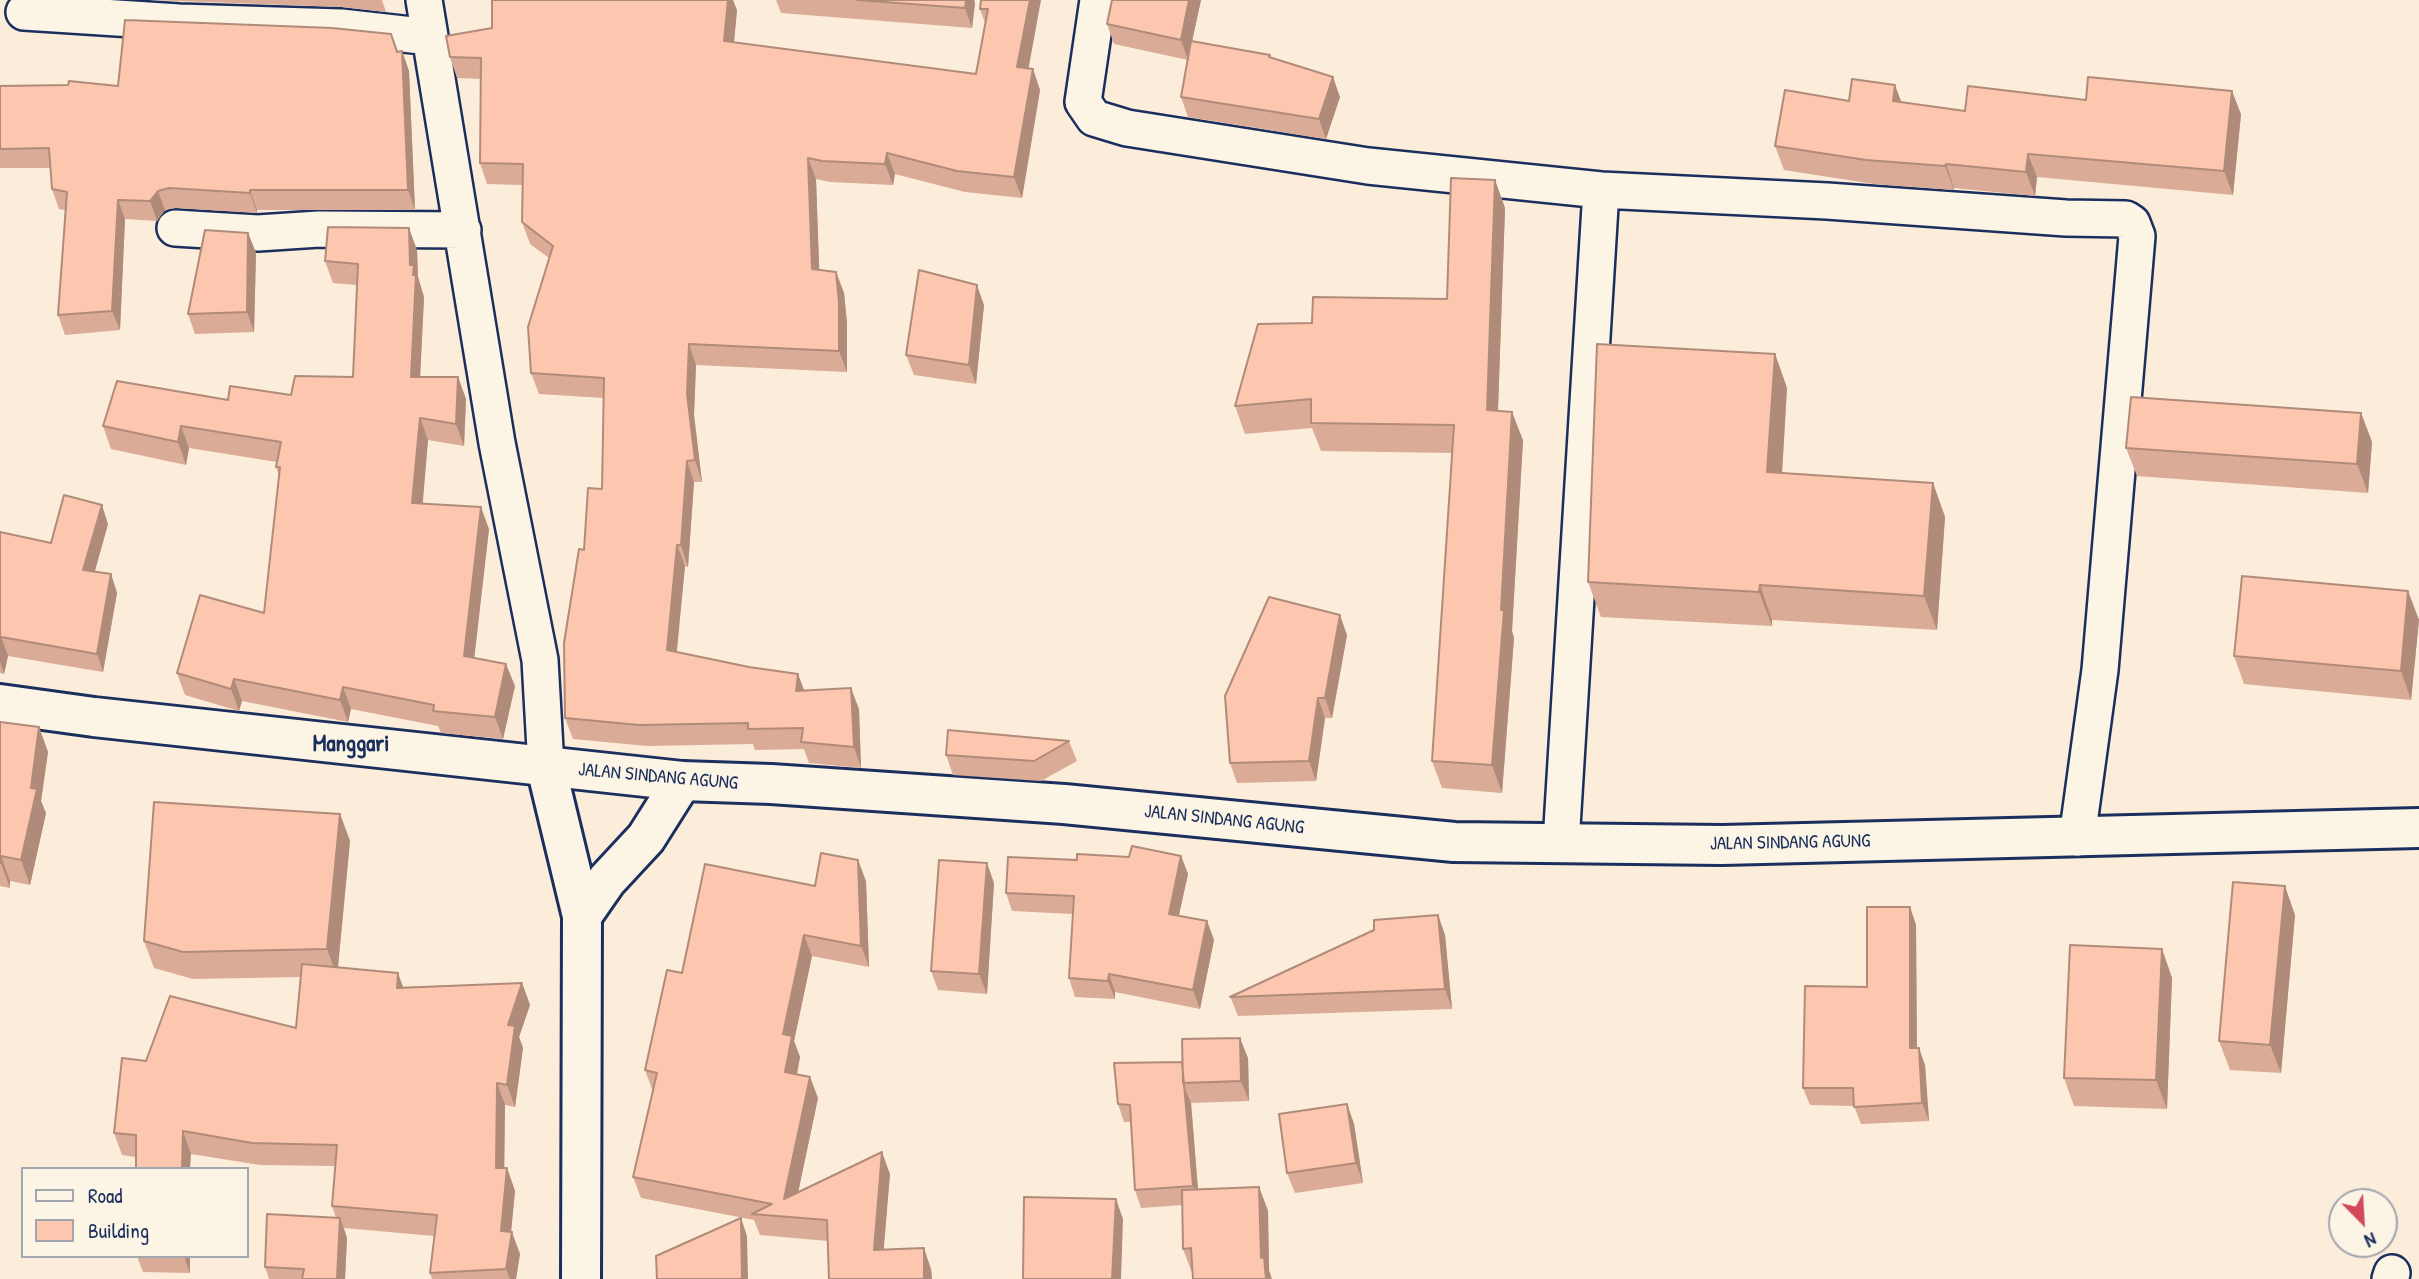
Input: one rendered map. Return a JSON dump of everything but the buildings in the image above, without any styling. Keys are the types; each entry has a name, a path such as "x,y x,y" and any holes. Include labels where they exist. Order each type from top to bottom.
{"main road":[{"path":"0,704 94,718 546,767"},
{"name":"JALAN SINDANG AGUNG","path":"581,1279 582,916 546,767 682,781 771,784 1064,804 1454,842 1722,845 2419,828"},
{"path":"582,916 607,880 646,838 682,781"}],"street":[{"path":"424,0 497,443 540,660 546,767"},
{"path":"1098,0 1083,102 1094,118 1128,128 1368,166 1601,190 1827,201 2066,218 2126,219 2132,223 2137,236 2099,670 2077,838"},
{"path":"24,12 179,23 341,27 430,37"},
{"path":"1561,843 1601,190"},
{"path":"175,229 258,233 319,229 463,230"}],"district":[{"name":"Manggari","path":"351,745"}]}
